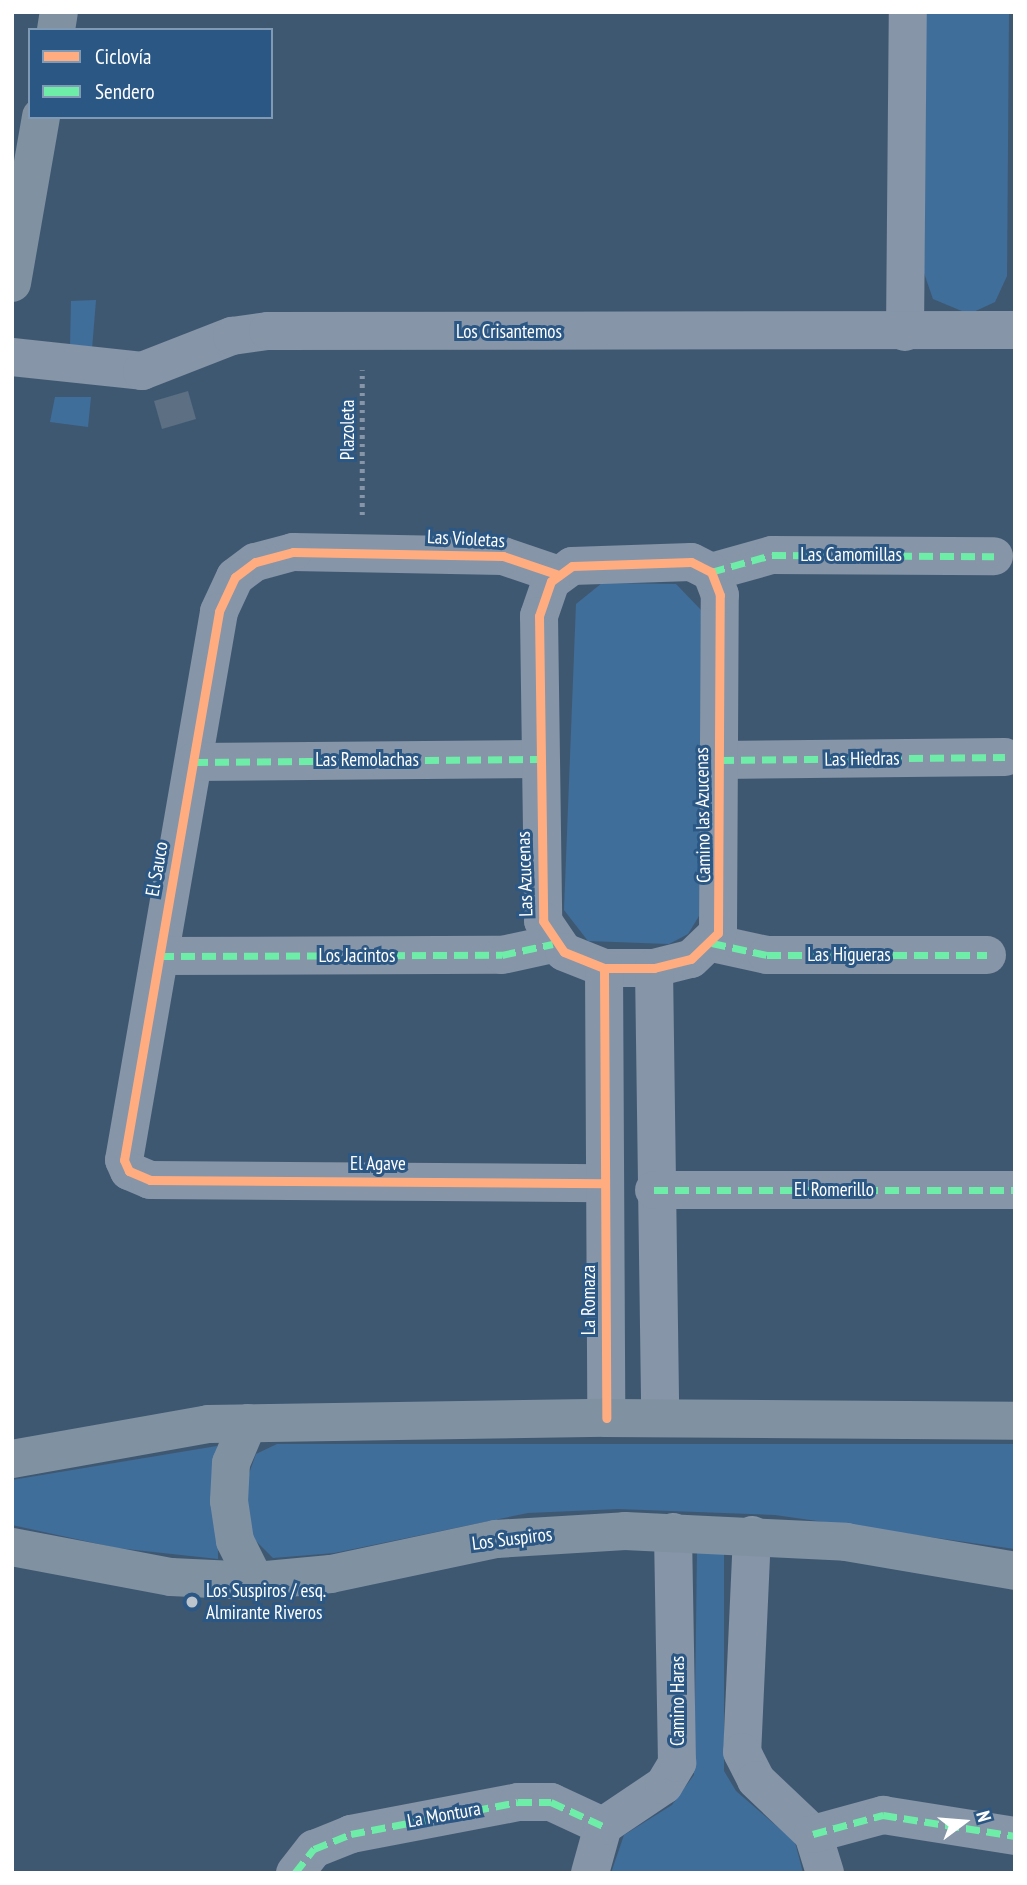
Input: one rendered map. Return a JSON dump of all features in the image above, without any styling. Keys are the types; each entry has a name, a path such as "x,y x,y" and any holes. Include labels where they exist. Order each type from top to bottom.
{"street":[{"path":"905,332 908,12"},
{"path":"12,283 41,119"},
{"name":"Los Crisantemos","path":"12,357 133,372 243,334 1015,330"},
{"name":"Las Violetas","path":"255,562 293,552 503,556 556,574"},
{"name":"Las Camomillas","path":"710,572 772,555 994,555"},
{"path":"556,574 582,563 678,561 710,572"},
{"name":"El Sauco","path":"150,1180 129,1171 123,1147 160,956 219,612 235,577 255,562"},
{"name":"Camino las Azucenas","path":"710,572 720,596 722,915 712,943"},
{"name":"Las Azucenas","path":"553,944 541,905 539,616 556,574"},
{"name":"Las Hiedras","path":"720,761 1005,757"},
{"name":"Las Remolachas","path":"194,762 540,759"},
{"path":"553,944 604,968 654,968 691,959 712,943"},
{"name":"Las Higueras","path":"712,943 767,955 986,955"},
{"name":"Los Jacintos","path":"160,956 502,955 553,944"},
{"path":"604,968 606,1184"},
{"path":"654,968 654,1191 660,1418"},
{"name":"El Agave","path":"150,1180 606,1184"},
{"name":"La Romaza","path":"606,1184 606,1418"},
{"name":"El Romerillo","path":"654,1191 1013,1189"},
{"path":"12,1459 177,1427 248,1423 606,1418 1015,1421"},
{"path":"248,1423 235,1447 229,1501 235,1541 255,1581"},
{"name":"Los Suspiros","path":"12,1547 171,1577 255,1581 331,1574 496,1539 673,1532 846,1542 1015,1571"},
{"name":"Camino Haras","path":"603,1826 664,1785 677,1763 673,1532"},
{"path":"752,1535 742,1752 756,1780 813,1833 825,1873"},
{"name":"La Montura","path":"295,1873 314,1849 351,1834 517,1802 551,1802 603,1826"},
{"path":"813,1833 883,1815 1015,1836"},
{"path":"590,1873 603,1826"}],"shaded area":[{"path":"926,12 1009,12 1007,276 995,302 969,314 933,299 924,273"},
{"path":"96,300 92,349 70,348 71,301"},
{"path":"55,397 91,397 88,427 50,422"},
{"path":"602,583 676,584 701,610 699,916 688,934 669,944 588,941 564,910 576,604"},
{"path":"277,1444 1015,1444 1015,1549 775,1515 618,1509 528,1513 334,1553 273,1558 250,1535 246,1482 256,1454"},
{"path":"217,1446 218,1559 117,1548 12,1525 12,1480"},
{"path":"697,1552 724,1552 724,1771 736,1791 795,1842 803,1873 611,1873 624,1835 672,1805 694,1775"}],"building":[{"path":"188,391 196,419 162,429 154,401"}],"marked path":[{"path":"711,572 772,555 994,556"},
{"path":"720,760 1005,757"},
{"path":"194,762 540,759"},
{"path":"712,943 767,955 987,955"},
{"path":"160,956 502,955 553,944"},
{"path":"654,1190 1013,1190"},
{"path":"295,1873 314,1849 351,1834 518,1802 551,1802 603,1826"},
{"path":"813,1834 883,1815 1015,1836"}],"cycle path":[{"path":"556,574 503,556 293,552 255,562 235,577 219,612 124,1160 129,1171 150,1180 605,1183"},
{"path":"604,968 654,968 691,959 718,933 720,595 711,572 691,562 572,566 551,581 539,616 543,921 564,952 604,968 606,1418"}],"place":[{"name":"Los Suspiros / esq. Almirante Riveros","path":"192,1602"}]}
